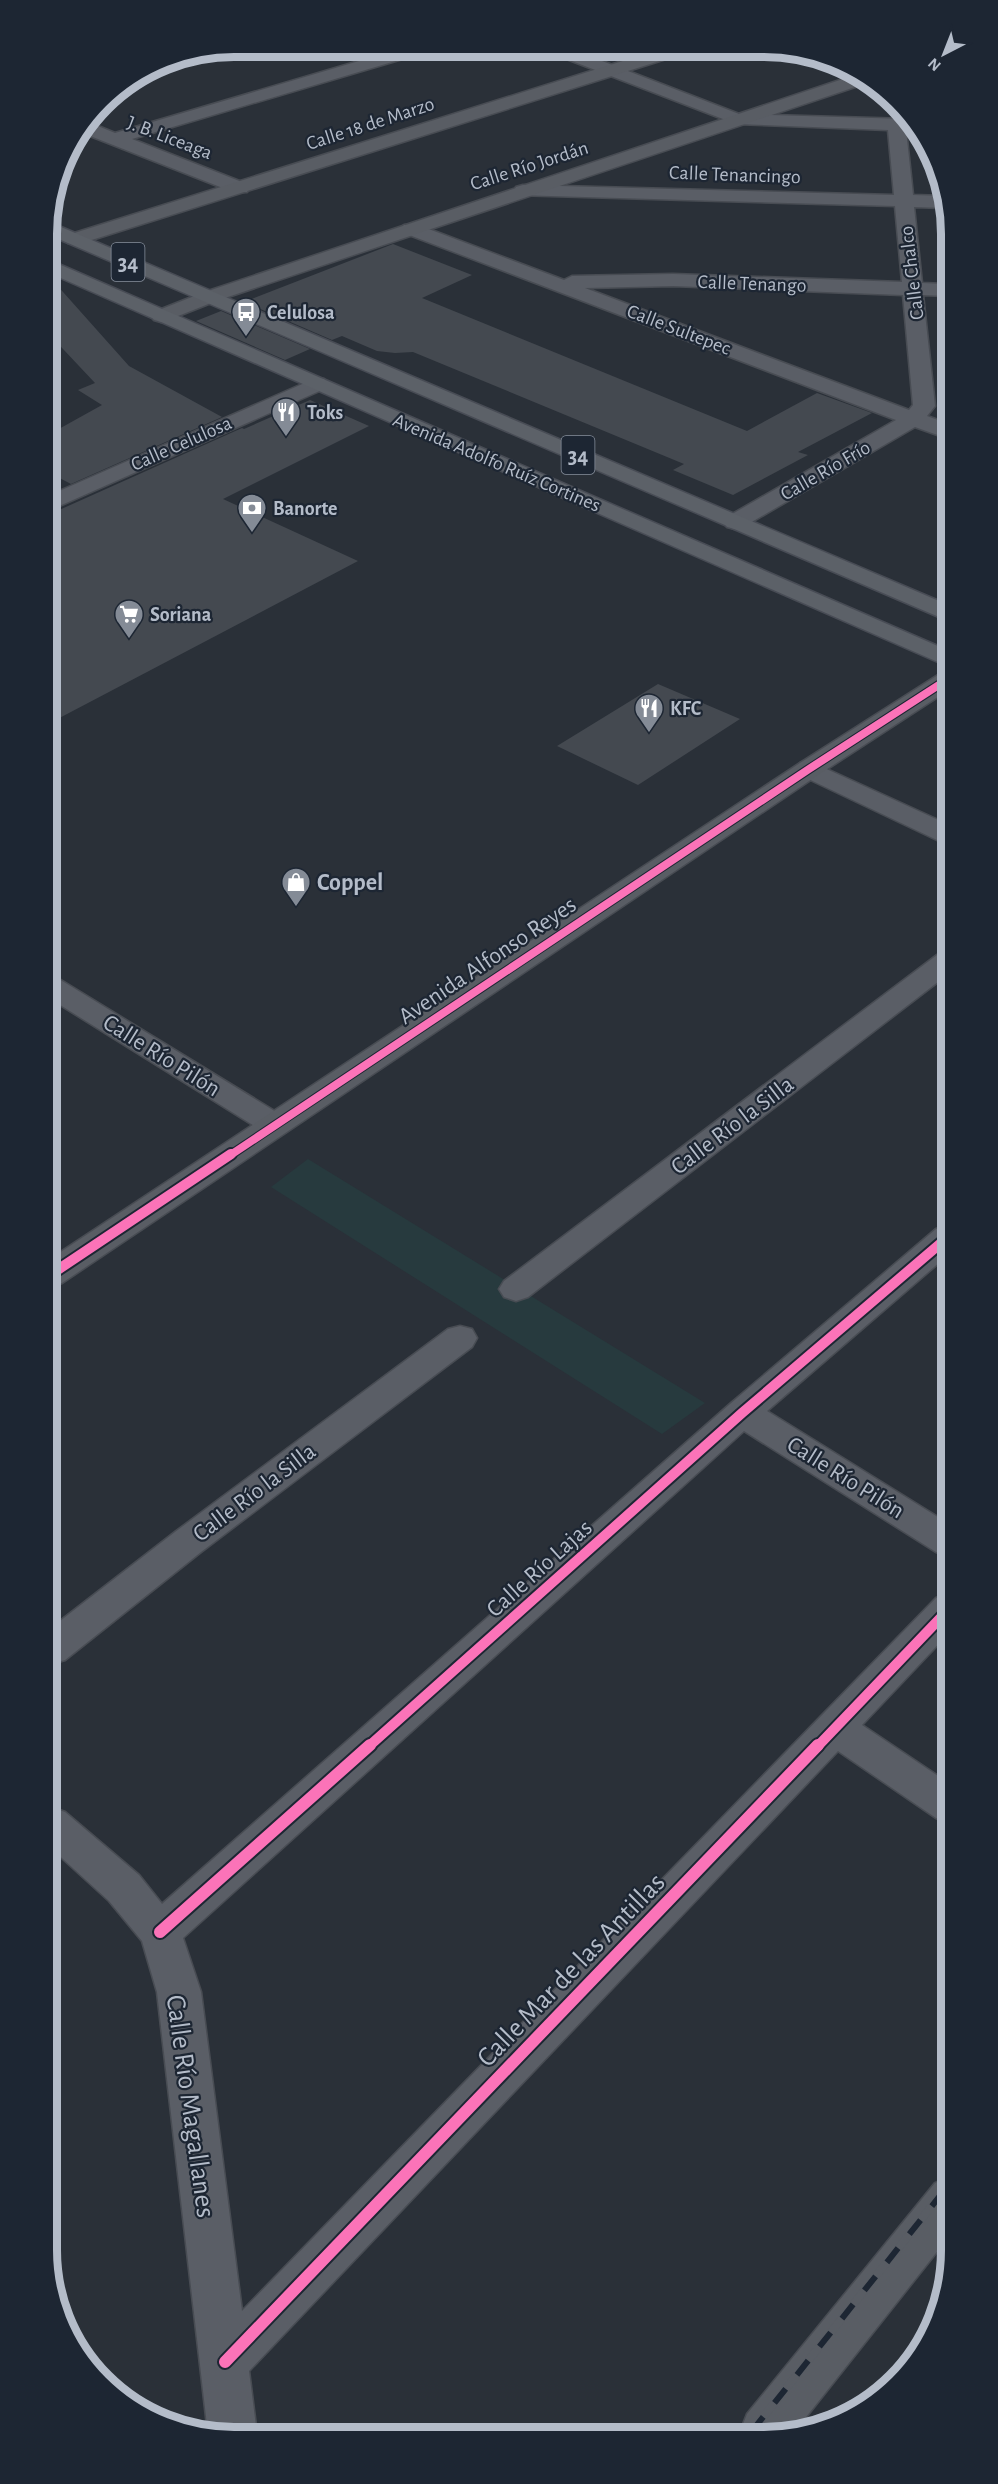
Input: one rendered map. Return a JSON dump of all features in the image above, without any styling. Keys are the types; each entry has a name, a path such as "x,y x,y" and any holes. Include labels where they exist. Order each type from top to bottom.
{"main road":[{"name":"Avenida Adolfo Ruíz Cortines","path":"57,231 941,612"},
{"name":"Avenida Adolfo Ruíz Cortines","path":"57,269 941,657"}],"street":[{"path":"114,139 390,57"},
{"path":"580,57 736,119 902,124"},
{"name":"Calle 18 de Marzo","path":"75,239 654,57"},
{"name":"Calle Río Jordán","path":"161,316 209,297 854,81"},
{"name":"Calle Chalco","path":"903,125 902,201 924,385 924,406 917,415"},
{"name":"J. B. Liceaga","path":"91,130 240,188"},
{"name":"Calle Tenancingo","path":"523,191 937,202"},
{"name":"Calle Sultepec","path":"411,229 917,415 941,428"},
{"name":"Calle Tenango","path":"558,283 673,280 941,290"},
{"name":"Calle Celulosa","path":"57,500 316,384"},
{"path":"917,415 941,413"},
{"name":"Calle Río Frío","path":"735,522 917,415"},
{"name":"Avenida Alfonso Reyes","path":"57,1270 809,769 941,684"},
{"path":"809,769 941,831"},
{"name":"Calle Río la Silla","path":"516,1289 941,966"},
{"name":"Calle Río Pilón","path":"57,990 275,1125"},
{"name":"Calle Río Lajas","path":"160,1932 742,1413 941,1243"},
{"name":"Calle Río la Silla","path":"57,1644 188,1542 460,1338"},
{"name":"Calle Río Pilón","path":"742,1413 941,1537"},
{"name":"Calle Mar de las Antillas","path":"225,2362 941,1617"},
{"path":"834,1727 941,1800"},
{"name":"Calle Río Magallanes","path":"57,1829 124,1888 160,1932 179,1992 232,2427"},
{"path":"767,2427 941,2210"}],"green space":[{"path":"308,1159 705,1403 662,1434 271,1187"}],"building":[{"path":"393,244 472,275 422,298 747,431 817,393 872,413 798,452 808,455 733,495 673,470 684,464 413,352 377,351 342,336 332,340 244,302"},
{"path":"57,285 129,366 222,417 71,484 57,477 57,430 102,405 78,390 95,383 57,343"},
{"name":"Celulosa","path":"221,311 310,349 285,360 196,321"},
{"name":"Soriana","path":"310,400 369,426 223,499 358,561 57,719 57,511"},
{"name":"KFC","path":"658,684 740,719 638,785 557,746"}],"railway":[{"path":"755,2427 941,2195"}],"cycle path":[{"path":"57,1270 809,769 941,684"},
{"path":"160,1932 742,1413 941,1243"},
{"path":"225,2362 941,1617"}],"place":[{"name":"Celulosa","path":"246,338"},
{"name":"Toks","path":"286,438"},
{"name":"Banorte","path":"252,534"},
{"name":"Soriana","path":"129,640"},
{"name":"KFC","path":"649,734"},
{"name":"Coppel","path":"296,908"}]}
